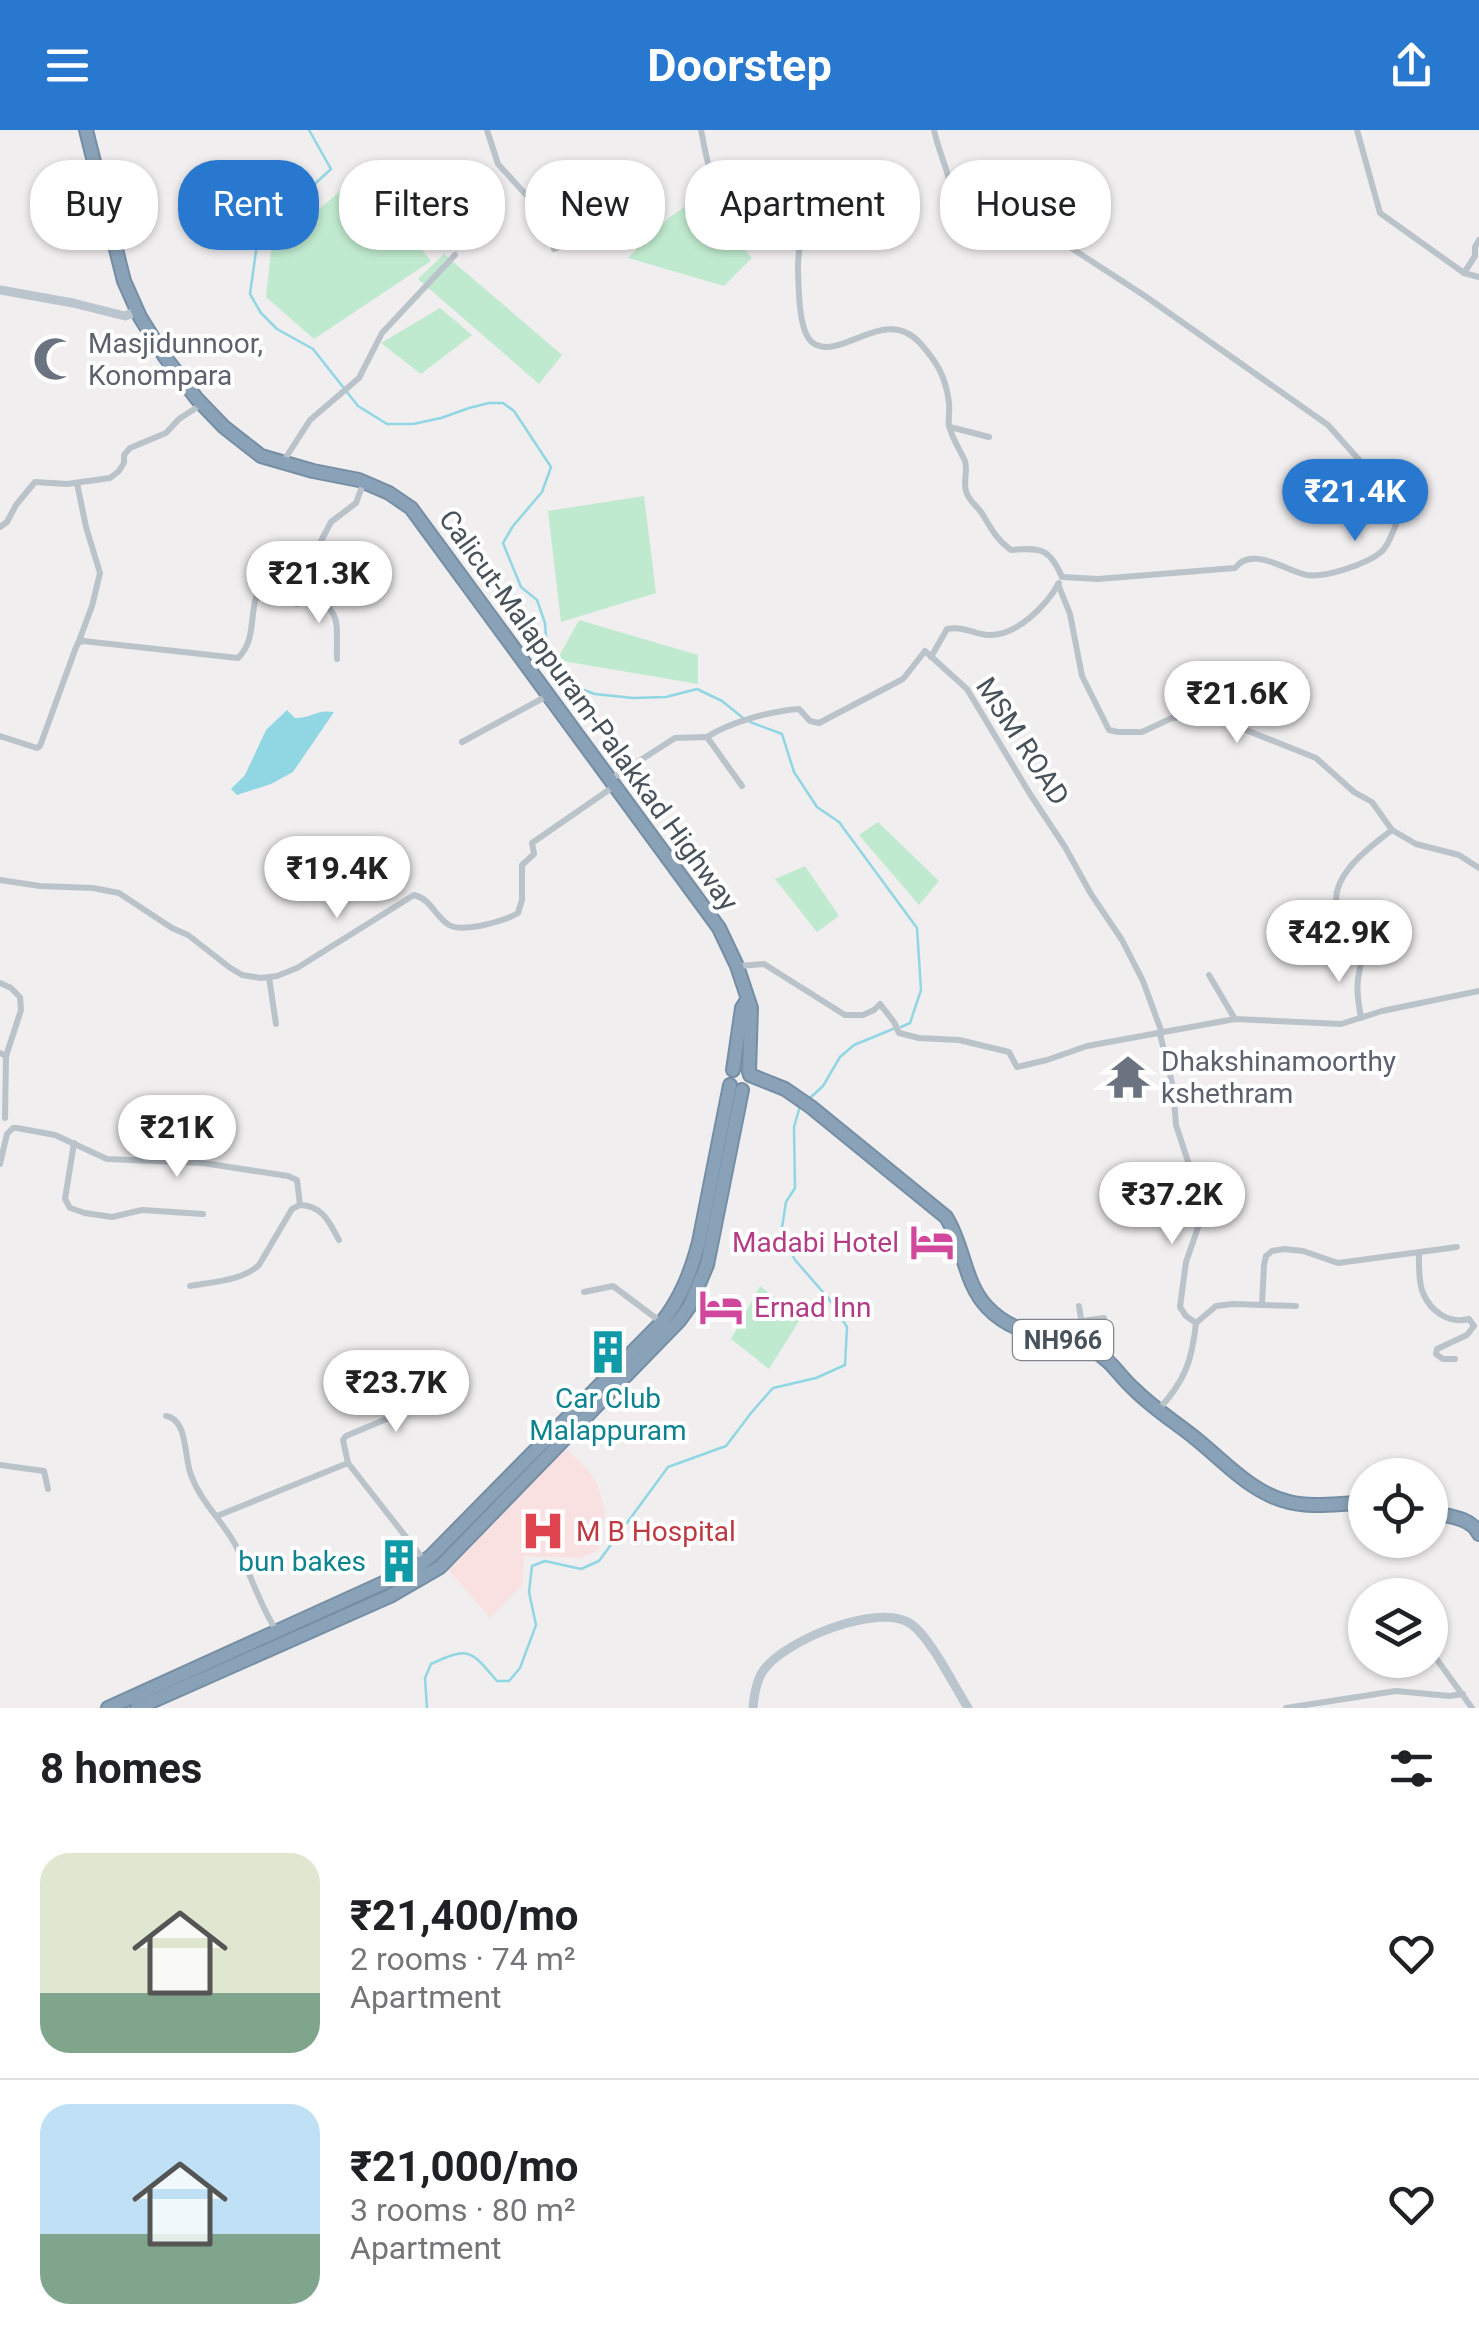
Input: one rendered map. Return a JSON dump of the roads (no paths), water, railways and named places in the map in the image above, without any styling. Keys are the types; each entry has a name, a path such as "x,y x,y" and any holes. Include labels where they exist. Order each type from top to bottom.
{"highway":[{"name":"Calicut-Malappuram-Palakkad Highway","path":"86,130 135,316 165,356 224,427 261,456 364,483 411,508 718,928 737,966 751,1008 743,1082 706,1266 689,1307 664,1337 440,1567 390,1596 137,1708"},
{"name":"Calicut-Malappuram-Palakkad Highway","path":"743,1082 729,1077 742,1008 747,1000"},
{"name":"Calicut-Malappuram-Palakkad Highway","path":"108,1708 414,1570 425,1561 673,1308 693,1264 743,1082"},
{"name":"NH966","path":"743,1082 785,1090 811,1107 946,1218 957,1233 982,1302 1000,1320 1020,1330 1085,1346 1110,1360 1134,1389 1246,1482 1290,1503 1348,1504"},
{"path":"474,1510 486,1520"},
{"path":"1448,1516 1467,1521 1479,1534"}],"street":[{"path":"488,130 498,164 525,194"},
{"path":"701,130 717,187 725,197 782,210 798,227 802,328 809,340 820,346 838,346 878,330 900,330 915,338 940,368 949,402 949,427 967,466 964,486 968,497 998,541 1011,550 1029,548 1046,552 1055,561 1082,676 1110,730 1142,732 1172,718 1190,716 1226,722 1316,758 1354,792 1372,802 1392,830 1416,844 1458,855 1479,868"},
{"path":"0,880 119,893 172,928 188,934 242,975 269,977 297,968 414,895 430,904 450,926 462,928 507,920 518,913 522,865 534,854 532,843 675,738 708,737 720,728 784,710 798,709 810,722 819,723 903,679 924,651 931,657 947,629 960,626 989,635 1020,624 1060,581 1235,568 1239,562 1250,559 1308,575 1338,572 1383,552 1396,525 1387,499 1328,425 1146,296 1059,240 1017,223 993,206 974,199 953,200 952,184 934,130"},
{"path":"1357,130 1380,213 1464,272 1479,276"},
{"path":"1464,272 1475,256 1479,240"},
{"path":"283,462 310,420 359,378 382,333 455,255"},
{"path":"0,290 135,316"},
{"path":"0,527 34,482 77,484 110,478 119,471 130,448 166,432 202,404"},
{"path":"949,427 989,437"},
{"path":"78,643 238,658 249,642 256,597 298,604 305,600 325,533 331,522 356,503 364,483"},
{"path":"0,736 28,747 40,746 92,606 100,573 77,484"},
{"path":"308,588 336,615 336,660"},
{"name":"MSM ROAD","path":"931,657 967,689 1122,940 1143,981 1161,1034 1173,1087 1176,1125 1204,1210 1186,1262 1180,1307 1196,1323"},
{"path":"462,742 548,695"},
{"path":"708,737 742,786"},
{"path":"1361,1018 1357,995 1361,961 1336,909 1335,890 1373,844 1392,830"},
{"path":"737,966 764,964 846,1014 863,1015 880,1004 899,1033 959,1040 1010,1052 1017,1067 1087,1046 1235,1019 1342,1024 1382,1011 1479,992"},
{"path":"1209,976 1235,1019"},
{"path":"269,977 276,1024"},
{"path":"0,983 20,998 21,1010 3,1055 7,1079 2,1118 9,1131"},
{"path":"0,1164 9,1131 29,1129 55,1135 107,1158 202,1162 288,1176 297,1180 300,1205"},
{"path":"74,1143 65,1199 70,1208 112,1217 142,1210 203,1214"},
{"path":"190,1286 253,1271 292,1209 300,1205 316,1208 327,1218 339,1240"},
{"path":"1262,1305 1266,1256 1272,1251 1303,1252 1338,1263 1456,1248"},
{"path":"1419,1252 1423,1294 1440,1316 1460,1322 1479,1316"},
{"path":"584,1292 616,1288 662,1322"},
{"path":"1079,1306 1085,1346"},
{"path":"1159,1409 1186,1373 1193,1354 1196,1323 1216,1306 1296,1306"},
{"path":"1082,1321 1104,1318"},
{"path":"1455,1359 1443,1358 1436,1354 1437,1350 1467,1335 1474,1326 1471,1321"},
{"path":"425,1561 348,1463 343,1440 432,1400"},
{"path":"166,1416 180,1422 188,1466 204,1504 235,1544 276,1631"},
{"path":"217,1516 348,1463"},
{"path":"0,1465 44,1471 48,1489"},
{"path":"753,1708 761,1672 775,1657 813,1636 857,1620 882,1616 900,1618 924,1636 968,1708"},
{"path":"1448,1674 1472,1708"},
{"path":"1286,1708 1396,1690 1463,1694"}],"water":[{"path":"287,710 295,718 334,712 293,772 237,795 231,789 245,775 266,730"}],"waterway":[{"path":"309,130 331,169 269,226 257,244 250,294 261,313 277,329 313,349 358,406 387,424 413,424 489,403 503,403 514,411 551,467 542,492 503,543 521,587 537,600 545,623 548,662 564,683 595,694 633,698 666,697 697,689 722,701 743,718"},
{"path":"750,722 782,734 794,772 817,807 839,822 917,928 921,990 910,1023 901,1027"},
{"path":"810,1098 823,1086 840,1057 854,1045 893,1029"},
{"path":"427,1708 425,1678 431,1664 444,1658 462,1653 475,1657 497,1681 509,1681 520,1668 536,1625 529,1592 532,1566 545,1561 581,1569 599,1561 668,1467 726,1446 773,1388 816,1378 845,1365 847,1327 795,1260 781,1234 786,1202 795,1188 794,1127 800,1106"}],"place":[{"name":"Masjidunnoor, Konompara","path":"55,359"},
{"name":"Dhakshinamoorthy kshethram","path":"1128,1077"},
{"name":"Madabi Hotel","path":"932,1242"},
{"name":"Ernad Inn","path":"721,1307"},
{"name":"Car Club Malappuram","path":"608,1352"},
{"name":"M B Hospital","path":"543,1531"},
{"name":"bun bakes","path":"399,1561"}]}
